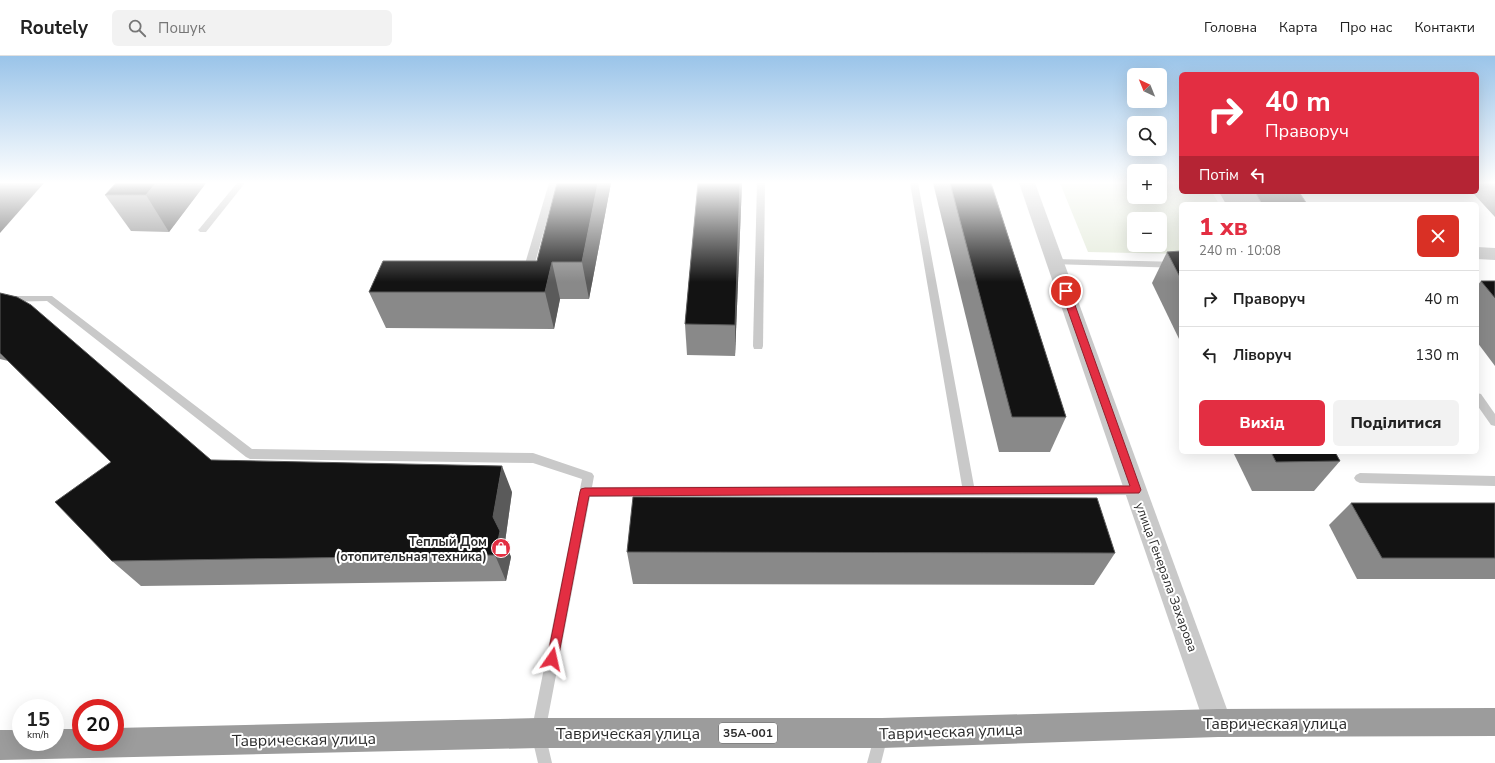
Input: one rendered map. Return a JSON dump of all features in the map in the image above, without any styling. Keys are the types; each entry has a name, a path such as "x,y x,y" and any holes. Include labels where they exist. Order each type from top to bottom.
{"highway":[{"name":"Таврическая улица","path":"0,746 538,733 882,733 1218,723 1495,722"}],"street":[{"name":"улица Генерала Захарова","path":"1039,216 1218,723"},
{"path":"1479,253 1495,254"}],"lane":[{"path":"203,230 214,216"},
{"path":"518,280 526,280 544,216"},
{"path":"758,346 760,216"},
{"path":"920,216 969,491"},
{"path":"1055,262 1179,265"},
{"path":"0,299 49,298 250,454 533,458 588,476 538,733 545,763"},
{"path":"1479,400 1495,422"},
{"path":"1360,478 1495,480"},
{"path":"585,492 1136,490"},
{"path":"874,763 882,733"}],"green space":[{"path":"1073,216 1127,216 1127,252 1167,252 1167,216 1179,216 1179,254 1088,252"}],"building":[{"path":"549,216 591,216 582,262 552,262 545,292 369,292 383,261 537,261"},
{"path":"695,216 739,216 735,325 685,324"},
{"path":"959,216 1002,216 1066,417 1012,417"},
{"path":"1179,251 1179,275 1167,252"},
{"path":"1481,281 1495,281 1495,298"},
{"path":"0,293 17,297 31,305 211,460 502,466 493,517 500,531 495,555 112,561 55,502 111,462 0,353"},
{"path":"1272,454 1336,454 1340,461 1276,462"},
{"path":"633,497 1097,498 1115,553 627,552"},
{"path":"1351,503 1495,503 1495,558 1382,558"}],"place":[{"name":"Теплый Дом (отопительная техника)","path":"501,548"}],"route":[{"path":"552,659 585,492 1136,490 1066,291"}]}
